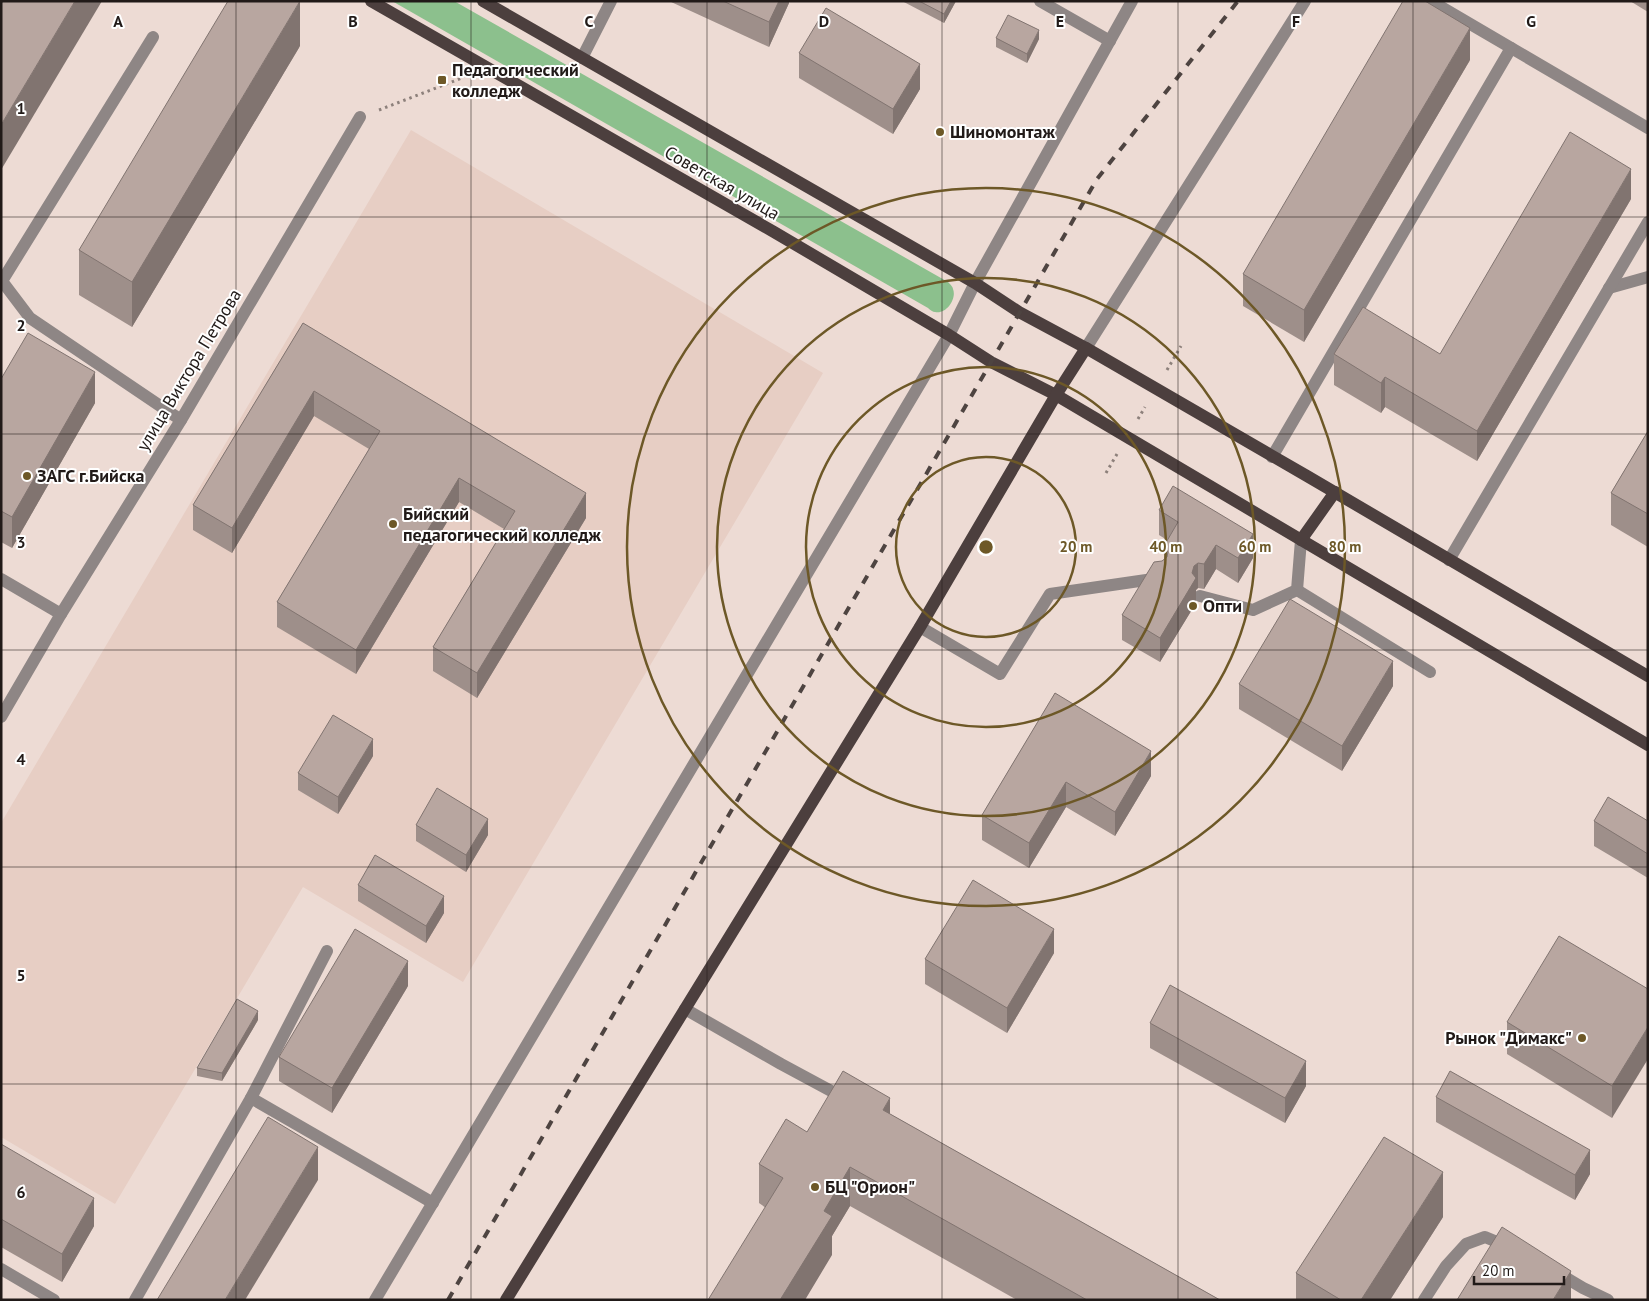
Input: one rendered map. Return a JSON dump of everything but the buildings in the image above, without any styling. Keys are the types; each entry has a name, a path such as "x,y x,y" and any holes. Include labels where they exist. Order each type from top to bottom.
{"main road":[{"name":"Советская улица","path":"371,1 949,335 991,362 1056,395 1648,745"},
{"path":"483,1 976,283 1020,312 1086,348 1647,674"},
{"path":"506,1300 920,627 1056,395 1086,348"},
{"path":"1301,540 1335,492"}],"street":[{"path":"582,58 611,1"},
{"path":"1040,1 1110,41"},
{"path":"376,1300 949,335 1132,1"},
{"path":"1086,348 1305,1"},
{"path":"1431,1 1648,128"},
{"path":"153,37 2,282 30,318 181,420"},
{"path":"1272,457 1511,48"},
{"name":"улица Виктора Петрова","path":"1,718 61,614 181,420 360,117"},
{"path":"1449,560 1648,222"},
{"path":"1609,288 1648,277"},
{"path":"1297,590 1301,540"},
{"path":"920,627 1000,674 1050,594 1160,578"},
{"path":"1,579 61,614"},
{"path":"1200,596 1253,610 1297,590"},
{"path":"1297,590 1430,672"},
{"path":"135,1300 251,1098 327,951"},
{"path":"685,1009 860,1107"},
{"path":"251,1098 433,1203"},
{"path":"1424,1300 1446,1266 1466,1244 1485,1237 1519,1251"},
{"path":"1544,1264 1583,1288 1608,1300"},
{"path":"1,1269 54,1300"}],"path":[{"path":"360,117 488,68"},
{"path":"1106,473 1181,346"}],"shaded area":[{"path":"411,130 823,373 463,982 303,887 115,1204 1,1137 1,823"}],"green space":[{"path":"392,1 454,1 948,282 953,288 954,293 950,305 943,311 932,311"}],"railway":[{"path":"448,1300 1097,179 1238,1"}],"place":[{"name":"Педагогический колледж","path":"442,80"},
{"name":"Шиномонтаж","path":"940,132"},
{"name":"ЗАГС г.Бийска","path":"27,476"},
{"name":"Бийский педагогический колледж","path":"393,524"},
{"name":"Опти","path":"1193,606"},
{"name":"Рынок \"Димакс\"","path":"1582,1038"},
{"name":"БЦ \"Орион\"","path":"815,1187"}]}
